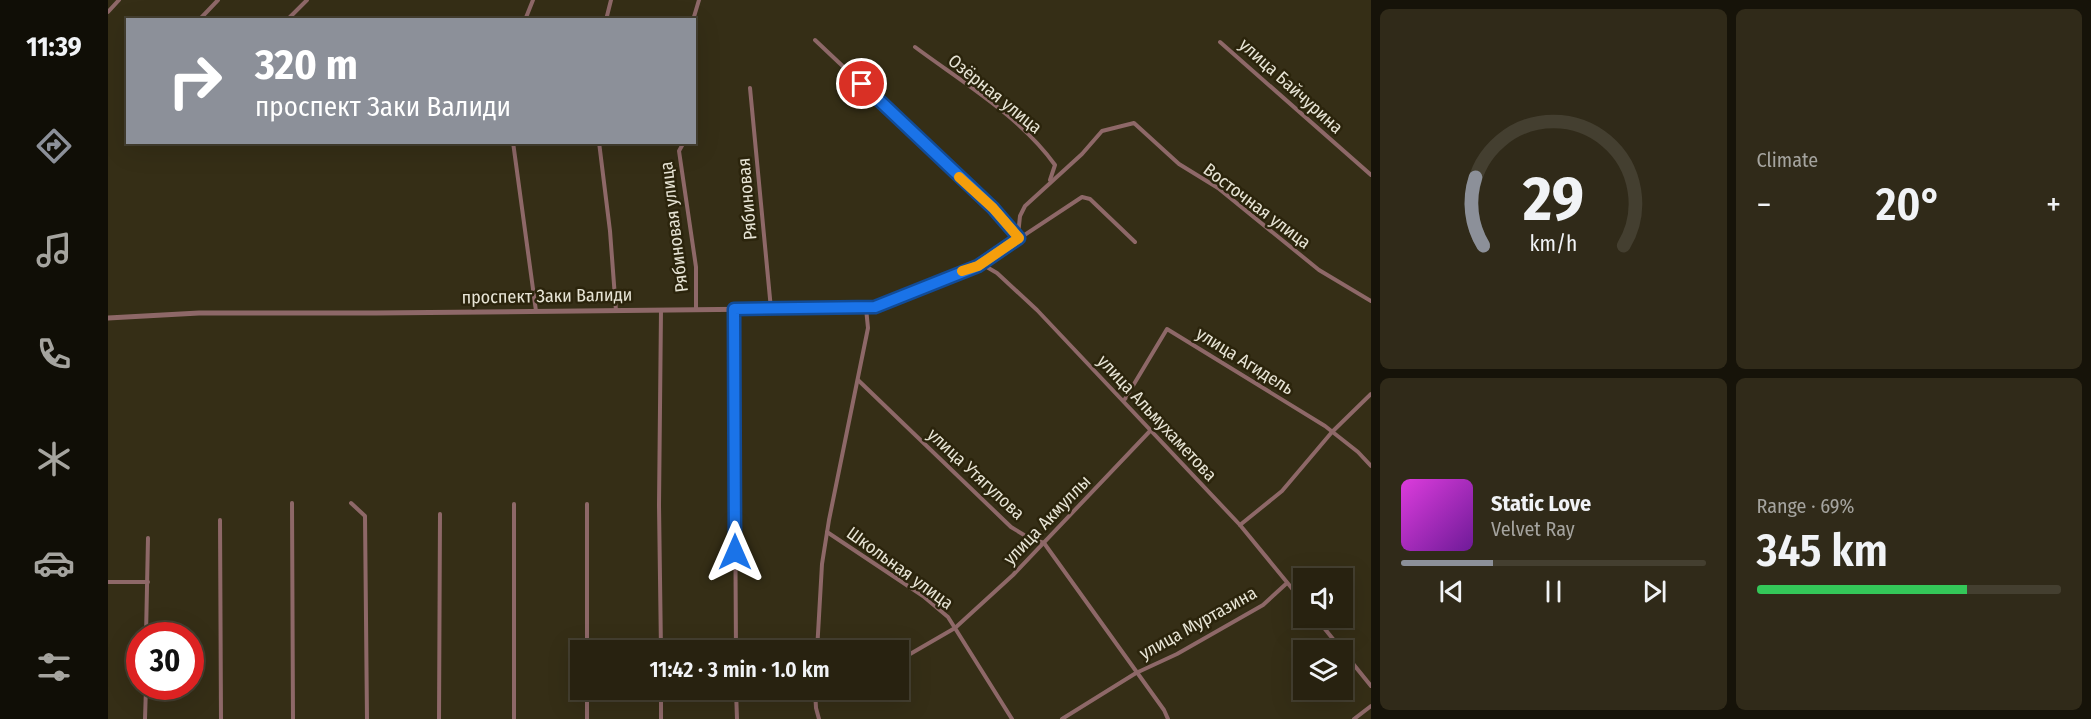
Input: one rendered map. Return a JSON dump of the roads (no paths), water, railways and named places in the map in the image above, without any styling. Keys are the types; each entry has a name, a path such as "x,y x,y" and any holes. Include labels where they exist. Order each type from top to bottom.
{"street":[{"path":"108,12 119,0"},
{"path":"201,18 218,0"},
{"path":"289,18 307,0"},
{"path":"526,18 533,0"},
{"path":"606,18 611,0"},
{"path":"694,18 699,0"},
{"path":"815,40 993,208 1019,236"},
{"name":"улица Байчурина","path":"1220,42 1371,175"},
{"name":"Озёрная улица","path":"915,47 1005,115 1055,165 1049,183"},
{"name":"Рябиновая","path":"750,87 771,309"},
{"name":"Восточная улица","path":"1049,183 1082,154 1102,131 1134,123 1179,164 1218,188 1318,270 1371,301"},
{"path":"513,144 536,312"},
{"path":"599,144 610,231 616,311"},
{"name":"Рябиновая улица","path":"683,144 679,151 696,267 696,310"},
{"path":"1019,236 1020,216 1025,206 1049,183"},
{"path":"978,266 1019,236 1082,197 1090,199 1135,242"},
{"name":"проспект Заки Валиди","path":"108,318 199,313 866,308 883,304 978,266"},
{"name":"улица Альмухаметова","path":"978,266 990,268 1006,280 1240,525 1293,590"},
{"path":"818,640 822,564 867,328 866,308"},
{"path":"734,309 736,640"},
{"path":"661,310 659,493 661,640"},
{"name":"улица Агидель","path":"1125,399 1167,329 1332,432 1358,452 1371,466"},
{"name":"улица Утягулова","path":"858,380 1011,527 1029,538 1044,543"},
{"path":"1240,525 1282,491 1332,432 1371,394"},
{"name":"улица Акмуллы","path":"909,655 955,627 1013,575 1150,431"},
{"path":"292,503 293,719"},
{"path":"351,503 365,516 367,719"},
{"path":"514,504 514,719"},
{"path":"587,504 587,640"},
{"path":"439,719 440,513"},
{"path":"220,520 221,719"},
{"name":"Школьная улица","path":"827,532 923,596 948,617 1012,719"},
{"path":"147,622 148,538"},
{"path":"1044,543 1136,673 1062,719"},
{"path":"108,582 148,582"},
{"name":"улица Муртазина","path":"1168,719 1164,710 1136,673 1176,654 1263,605 1287,583"},
{"path":"1324,628 1371,686"},
{"path":"145,719 146,700"},
{"path":"587,700 587,719"},
{"path":"661,700 661,719"},
{"path":"736,700 737,719"},
{"path":"816,700 819,719"},
{"path":"1354,719 1371,706"}]}
